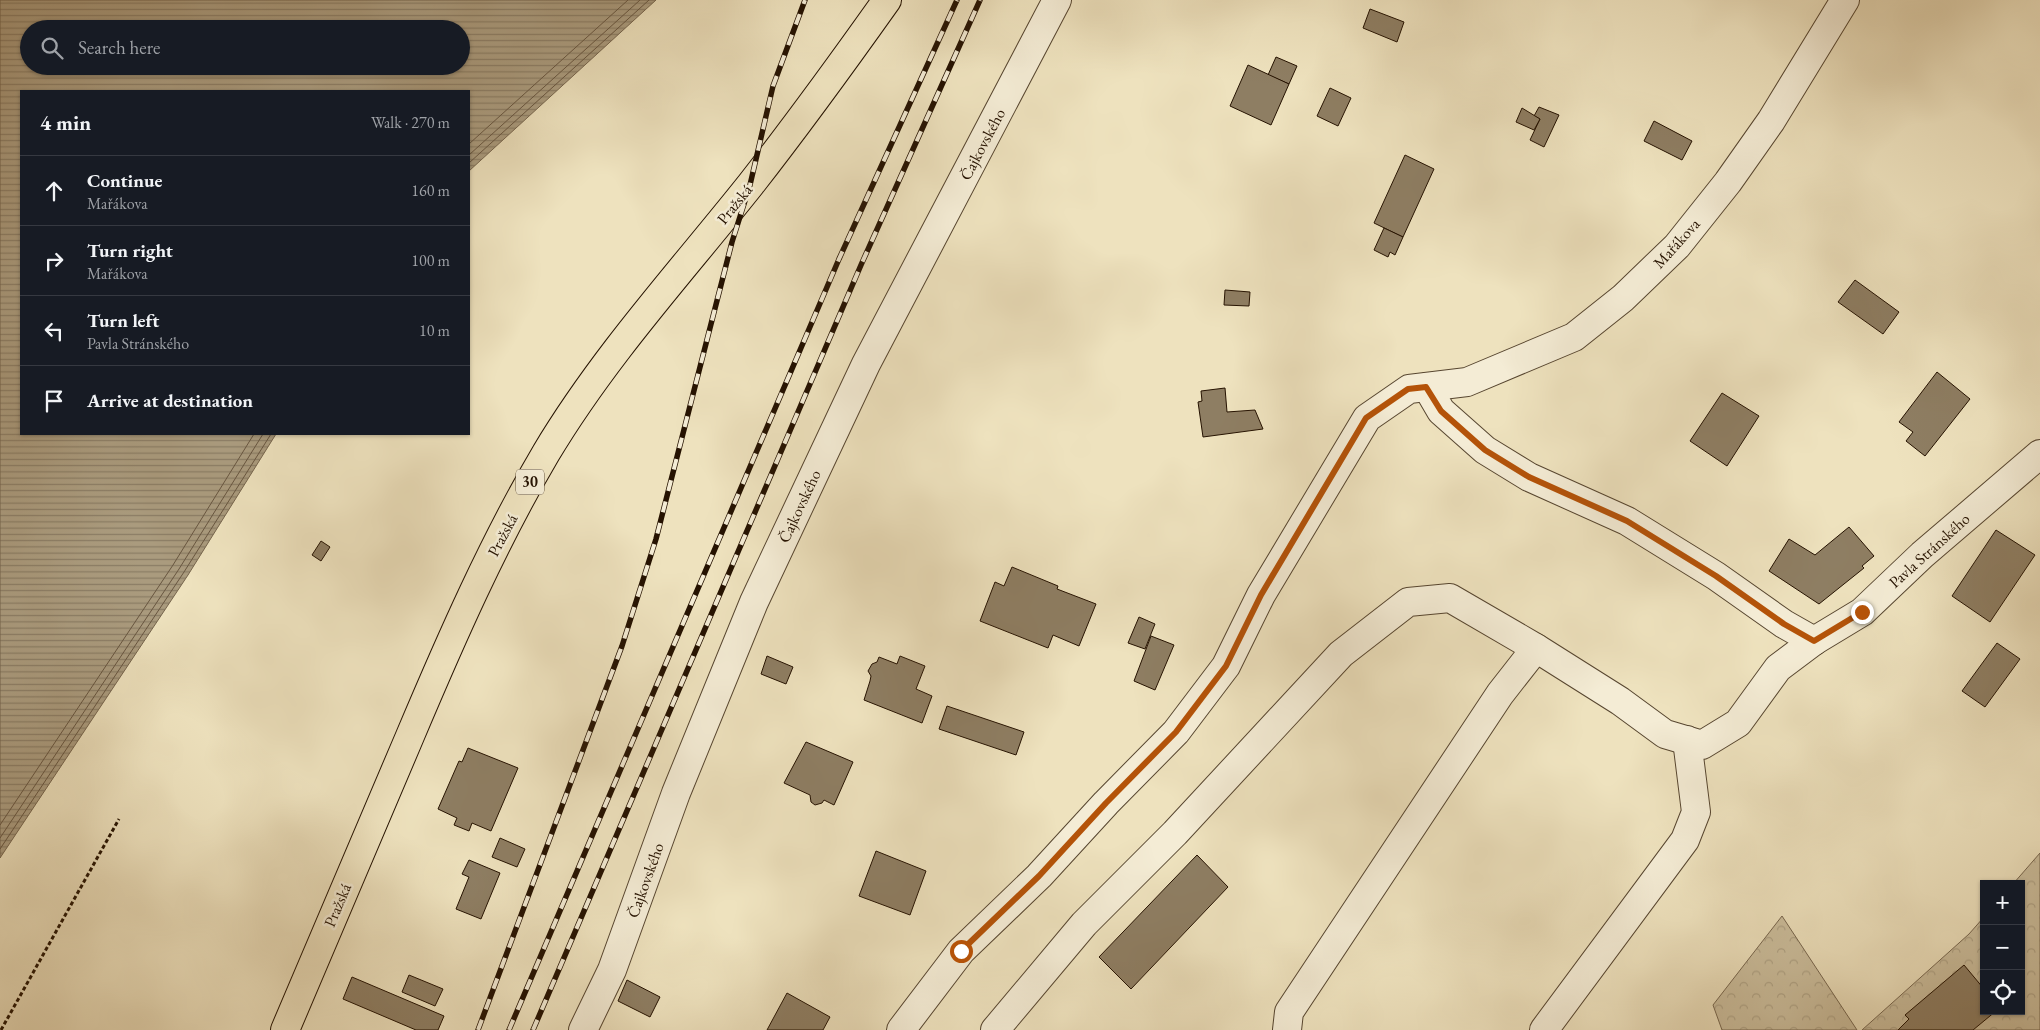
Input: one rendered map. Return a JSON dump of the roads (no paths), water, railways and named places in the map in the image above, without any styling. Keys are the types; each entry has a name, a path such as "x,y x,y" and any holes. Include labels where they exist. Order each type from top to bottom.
{"main road":[{"name":"Pražská","path":"285,1030 448,646 496,543 547,452 596,379 669,283 750,186 888,0"}],"street":[{"name":"Čajkovského","path":"584,1030 612,970 676,793 754,602 866,364 1057,0"},
{"name":"Mařákova","path":"901,1030 961,951 1039,876 1181,725 1226,666 1261,595 1366,418 1408,389 1467,382 1574,336 1623,298 1676,246 1728,182 1771,120 1845,0"},
{"path":"1426,387 1441,411 1485,450 1529,477 1627,521 1716,576 1784,624 1814,641"},
{"name":"Pavla Stránského","path":"995,1030 1084,924 1174,833 1341,654 1408,602 1450,598 1536,648 1620,701 1665,734 1702,745 1738,723 1778,668 1814,641 1862,612 1922,555 2040,454"},
{"path":"1287,1030 1289,1012 1500,694 1536,648"},
{"path":"1544,1030 1685,840 1696,812 1687,740"}],"water":[{"path":"0,0 656,0 470,170 470,90 20,90 20,435 275,435 188,575 0,858"}],"railway":[{"path":"478,1030 622,646 656,539 732,242 750,185 773,86 805,0"},
{"path":"509,1030 839,259 957,0"},
{"path":"533,1030 861,265 980,0"}]}
